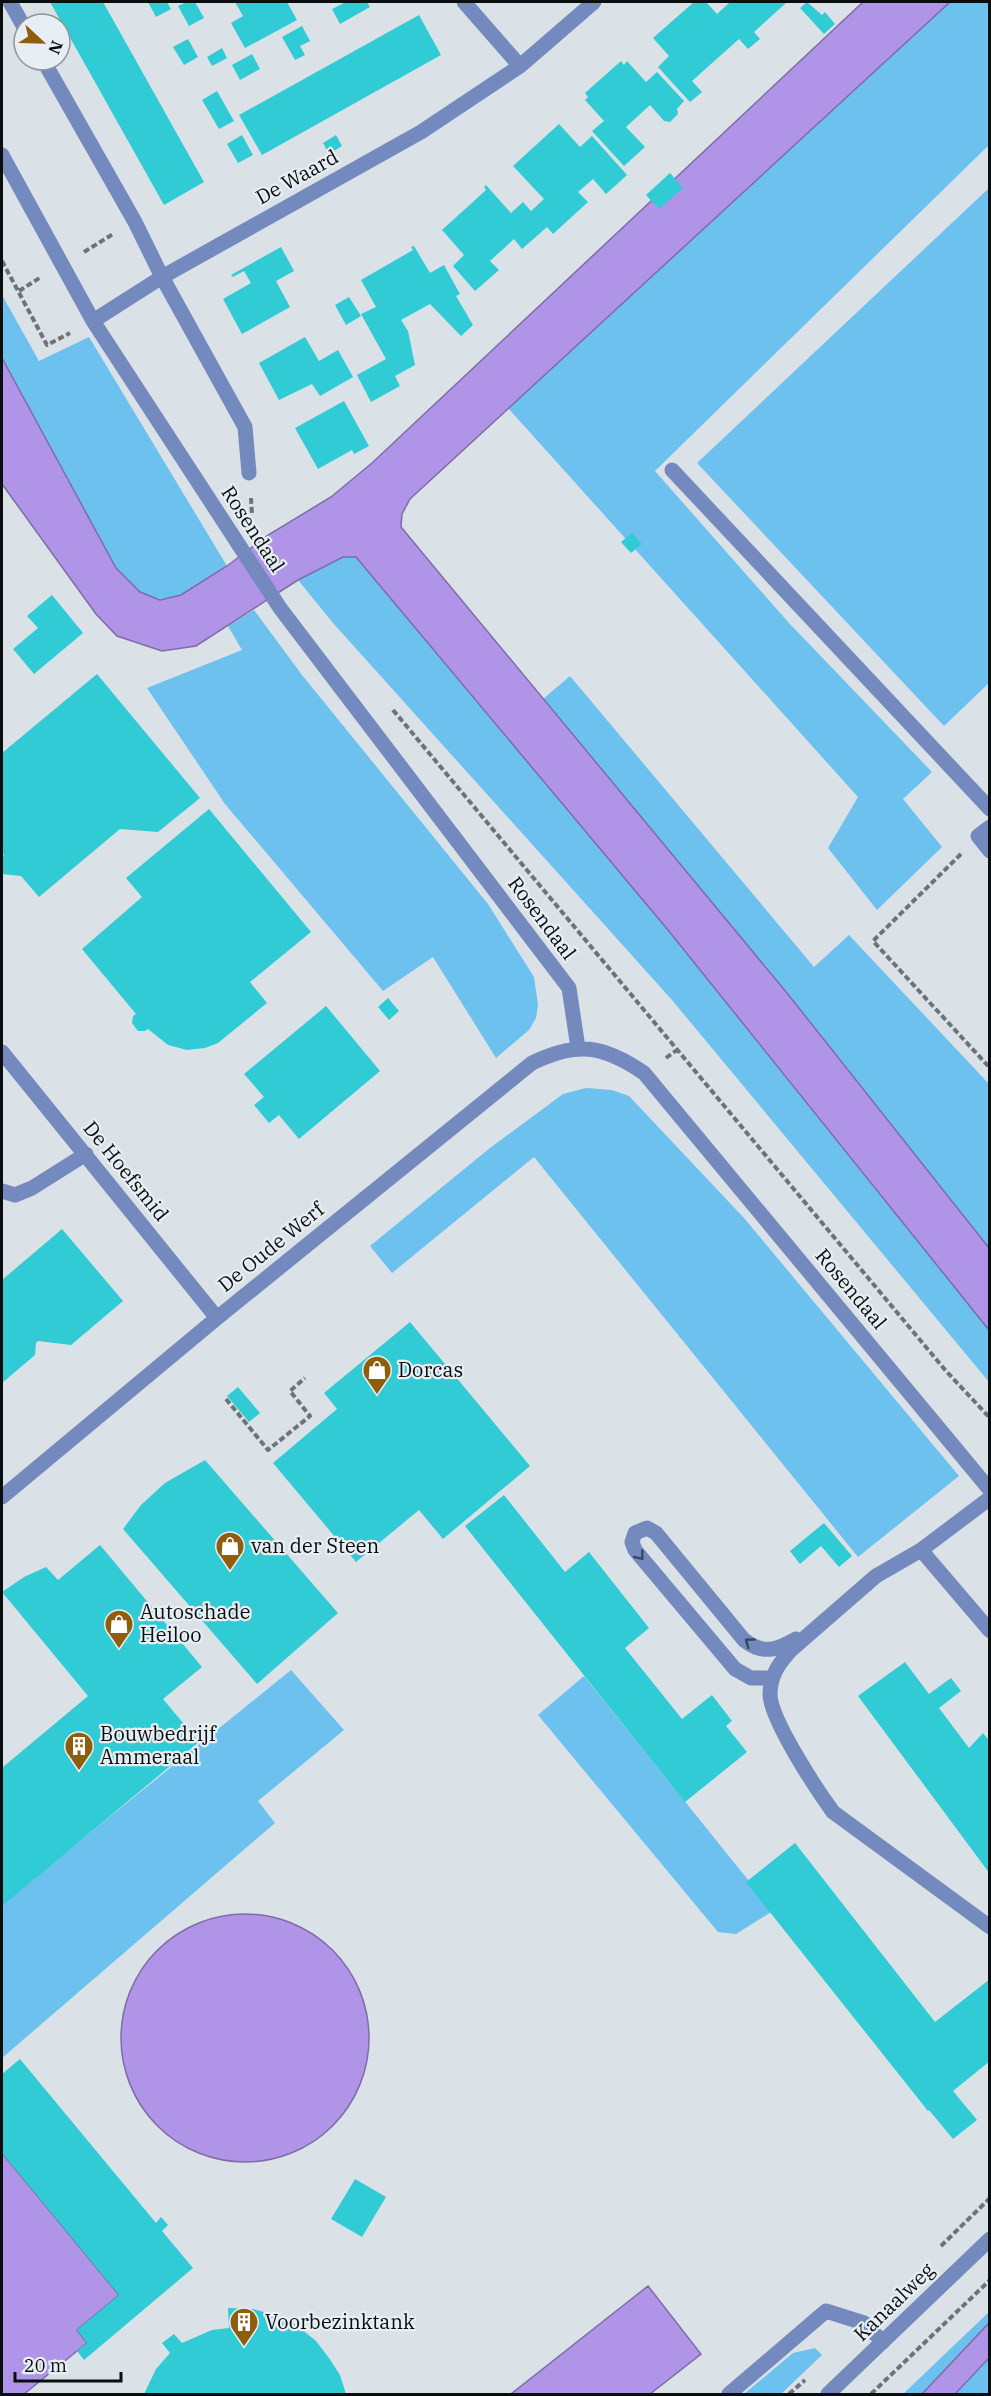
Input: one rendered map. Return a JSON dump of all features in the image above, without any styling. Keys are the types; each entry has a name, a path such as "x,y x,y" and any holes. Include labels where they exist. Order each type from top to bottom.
{"street":[{"path":"464,2 520,66"},
{"name":"De Waard","path":"93,321 162,277 421,132 520,66 594,2"},
{"name":"Rosendaal","path":"50,72 135,222 162,277 245,427 249,474"},
{"name":"Rosendaal","path":"2,156 93,321 280,608 569,988 578,1048 600,1050 624,1059 644,1073 990,1490"},
{"path":"672,470 990,809"},
{"path":"984,832 990,851"},
{"name":"De Oude Werf","path":"2,1497 532,1063 554,1052 578,1048"},
{"name":"De Hoefsmid","path":"2,1052 218,1318"},
{"path":"2,1191 15,1194 32,1188 86,1154"},
{"path":"990,1498 921,1550 876,1576 820,1625 780,1662 772,1678 770,1695 774,1712 815,1789 833,1812 990,1927"},
{"path":"772,1678 751,1678 735,1669 638,1554 633,1546 635,1533 646,1528 657,1533 744,1640 752,1646 762,1650 772,1650 820,1625"},
{"path":"921,1550 990,1631"},
{"name":"Kanaalweg","path":"828,2394 990,2239"},
{"path":"729,2394 826,2311 864,2323 883,2342"}],"path":[{"path":"2,261 47,345 93,321"},
{"name":"Rosendaal","path":"249,474 252,520"},
{"path":"386,701 946,1371 990,1418"},
{"path":"984,832 873,941 990,1068"},
{"path":"226,1399 268,1450 310,1416 290,1391 305,1378"},
{"path":"871,2394 990,2280"}],"shaded area":[{"path":"863,2 950,2 410,499 402,514 401,527 787,993 989,1248 989,1330 668,930 356,557 343,557 298,580 196,646 162,651 117,636 96,614 2,484 2,358 116,568 140,592 160,600 181,595 227,566 268,535 331,497 372,463"},
{"path":"950,2 989,2 989,145 655,471 789,623 932,772 903,799 942,847 877,910 828,848 858,797 508,408"},
{"path":"989,188 989,683 944,726 697,463"},
{"path":"2,295 39,361 89,337 227,566 185,593 162,599 150,597 139,591 116,568 2,358"},
{"path":"343,557 356,557 668,930 989,1330 989,1382 672,1000 333,623 298,580"},
{"path":"254,610 302,675 488,904 534,977 538,1005 536,1018 529,1030 496,1058 433,957 383,991 225,804 147,688 242,650 228,626"},
{"path":"570,676 814,967 849,935 989,1084 989,1248 787,993 543,699"},
{"path":"586,1088 612,1090 629,1096 744,1218 959,1476 858,1557 534,1157 392,1273 370,1246 490,1148 563,1094"},
{"path":"291,1670 344,1730 258,1801 275,1823 2,2058 2,1904"},
{"path":"584,1676 773,1911 736,1934 718,1932 538,1715"},
{"path":"233,1914 257,1914 281,1919 304,1928 333,1950 355,1979 360,1990 367,2014 369,2038 367,2062 360,2086 355,2097 333,2126 304,2148 293,2153 257,2162 233,2162 209,2157 186,2148 166,2134 149,2117 135,2097 126,2074 121,2050 121,2026 126,2002 135,1979 149,1959 166,1942 186,1928 209,1919"},
{"path":"2,2153 119,2295 77,2330 87,2343 24,2394 2,2394"},
{"path":"648,2286 701,2354 650,2394 511,2394"},
{"path":"989,2312 989,2323 922,2394 903,2394"},
{"path":"989,2323 989,2358 955,2394 922,2394"},
{"path":"815,2348 822,2355 781,2394 744,2394 793,2353"},
{"path":"989,2358 989,2394 955,2394"}],"building":[{"path":"50,2 103,2 204,182 164,205 72,41 72,12 56,12"},
{"path":"148,2 167,2 171,9 156,17"},
{"path":"187,2 195,2 204,18 189,26 178,6"},
{"path":"235,2 287,2 297,20 245,48 231,23 243,16"},
{"path":"346,2 367,2 370,7 340,24 332,9"},
{"path":"694,2 706,2 717,14 729,3 727,2 787,2 754,32 760,39 748,49 739,39 692,81 702,92 690,102 658,67 669,56 653,38"},
{"path":"807,2 822,15 825,12 835,24 824,34 800,8"},
{"path":"419,15 441,55 262,155 239,115"},
{"path":"302,26 310,41 300,46 305,55 295,60 282,37"},
{"path":"188,39 198,57 184,65 173,47"},
{"path":"222,48 227,58 212,66 207,57"},
{"path":"252,54 260,69 240,80 232,65"},
{"path":"621,61 624,65 627,61 646,82 657,72 684,101 677,109 678,114 670,122 664,121 650,105 626,127 645,147 624,166 592,131 604,121 585,100 588,97 585,93"},
{"path":"217,91 234,121 219,129 202,100"},
{"path":"559,124 580,147 592,136 627,175 606,194 593,179 578,192 588,202 553,234 547,227 522,249 514,239 490,261 499,270 475,291 453,266 464,255 442,230 486,190 484,187 486,185 511,213 523,202 531,211 544,199 513,166"},
{"path":"242,135 253,155 238,163 227,144"},
{"path":"336,135 342,146 329,154 323,143"},
{"path":"670,173 683,188 659,209 646,195"},
{"path":"414,246 430,273 444,265 460,294 456,296 473,325 461,336 430,304 401,320 408,331 415,365 395,376 400,386 371,402 357,375 386,359 361,314 376,307 361,280 413,250 411,247"},
{"path":"281,247 294,271 276,281 290,307 242,334 223,299 251,283 244,271 233,277 231,275"},
{"path":"349,297 361,316 346,325 335,305"},
{"path":"305,337 319,361 338,350 353,377 320,396 312,384 279,400 259,363"},
{"path":"344,401 369,446 354,454 352,450 318,469 295,428"},
{"path":"632,533 642,544 631,553 621,542"},
{"path":"52,595 83,633 34,674 13,649 38,628 27,616"},
{"path":"97,674 200,798 158,832 120,829 39,897 21,876 2,874 4,855 2,853 2,753"},
{"path":"209,809 311,932 250,982 267,1003 218,1043 205,1048 187,1050 168,1045 148,1029 138,1031 132,1023 133,1016 136,1014 82,949 142,897 126,878"},
{"path":"388,998 399,1011 389,1020 378,1007"},
{"path":"326,1006 380,1071 299,1139 279,1115 269,1123 254,1105 264,1097 244,1074"},
{"path":"62,1229 123,1301 71,1345 38,1341 35,1355 2,1383 2,1280"},
{"path":"410,1322 530,1466 443,1539 419,1510 356,1562 273,1463 337,1409 324,1393"},
{"path":"238,1387 260,1413 249,1422 227,1396"},
{"name":"van der Steen","path":"205,1460 338,1613 257,1684 123,1529 141,1505 165,1483"},
{"path":"504,1495 565,1572 589,1552 649,1628 625,1648 682,1719 712,1695 732,1721 726,1726 747,1752 685,1802 465,1526"},
{"path":"824,1523 852,1556 839,1567 821,1546 800,1564 790,1551"},
{"path":"100,1545 202,1667 163,1699 199,1742 2,1906 2,1766 88,1696 2,1592 24,1577 46,1567 58,1580"},
{"path":"905,1662 929,1694 951,1678 961,1691 939,1708 969,1748 983,1733 990,1742 990,1874 858,1696"},
{"path":"795,1843 935,2022 990,1979 990,2061 953,2091 977,2120 953,2139 928,2111 746,1882"},
{"path":"20,2059 156,2223 161,2217 168,2225 162,2231 193,2268 84,2360 77,2351 87,2343 77,2330 119,2295 2,2153 2,2074"},
{"path":"355,2179 386,2197 362,2237 331,2219"},
{"name":"Voorbezinktank","path":"228,2308 253,2309 295,2324 316,2341 329,2358 340,2375 346,2394 144,2394 156,2369 170,2353 162,2343 174,2334 182,2343 212,2330 229,2328"}],"place":[{"name":"Dorcas","path":"377,1396"},
{"name":"van der Steen","path":"230,1572"},
{"name":"Autoschade Heiloo","path":"119,1650"},
{"name":"Bouwbedrijf Ammeraal","path":"79,1772"},
{"name":"Voorbezinktank","path":"244,2348"}]}
